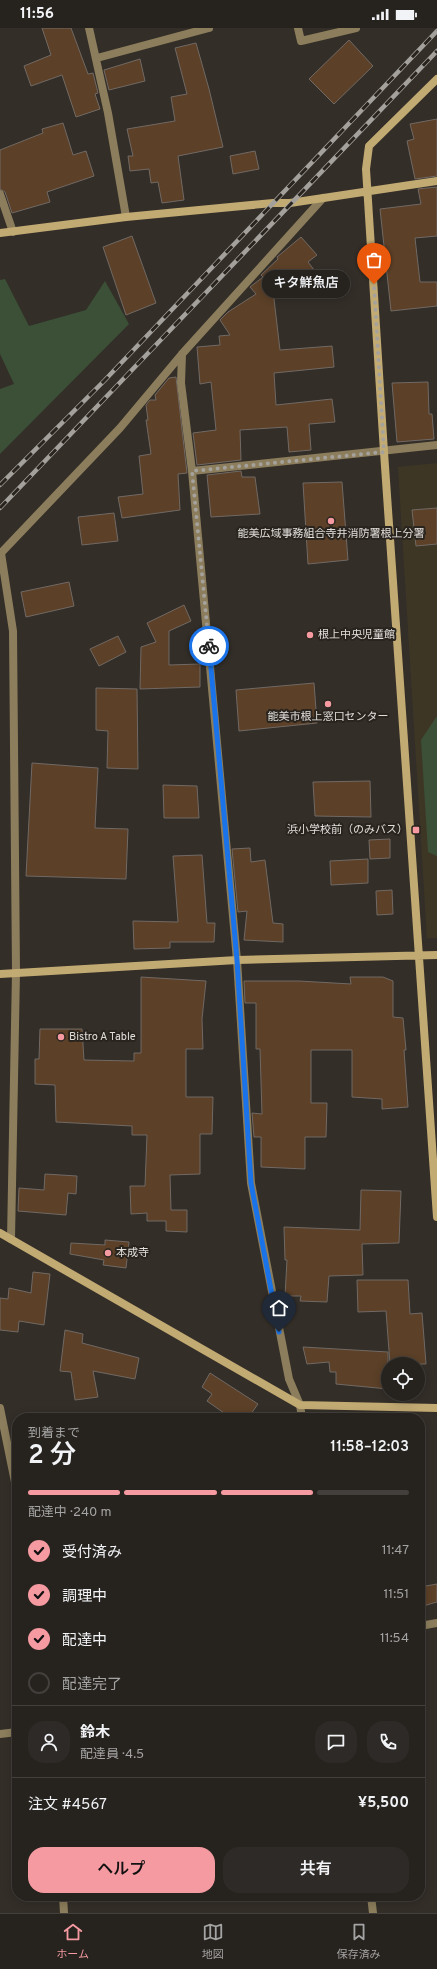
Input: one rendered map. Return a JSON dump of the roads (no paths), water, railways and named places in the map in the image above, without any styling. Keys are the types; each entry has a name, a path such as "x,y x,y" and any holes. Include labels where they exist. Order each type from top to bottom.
{"street":[{"path":"89,28 97,58 126,217"},
{"path":"97,58 209,28"},
{"path":"298,28 301,41 356,28"},
{"path":"437,79 369,146 366,169 437,1217"},
{"path":"0,233 126,217 273,203 290,203 437,181"},
{"path":"0,194 13,232"},
{"path":"11,1239 16,972 13,631 1,553 120,428 182,354 323,198"},
{"path":"182,354 181,383 192,471 237,960 251,1183 289,1379 300,1405 301,1413"},
{"path":"192,471 384,452 437,445"},
{"path":"0,974 237,960 437,955"},
{"path":"0,1233 300,1405 437,1408"},
{"path":"0,1408 12,1467"},
{"path":"425,1625 437,1624"},
{"path":"0,1734 12,1733"},
{"path":"63,1901 64,1913"},
{"path":"372,1901 373,1913"}],"railway":[{"path":"0,485 104,381 437,31"},
{"path":"0,508 437,51"}],"place":[{"name":"キタ鮮魚店","path":"374,284"},
{"name":"能美広域事務組合寺井消防署根上分署","path":"331,521"},
{"name":"根上中央児童館","path":"310,635"},
{"name":"能美市根上窓口センター","path":"328,704"},
{"name":"浜小学校前（のみバス）","path":"416,830"},
{"name":"Bistro A Table","path":"61,1037"},
{"name":"本成寺","path":"108,1253"}]}
